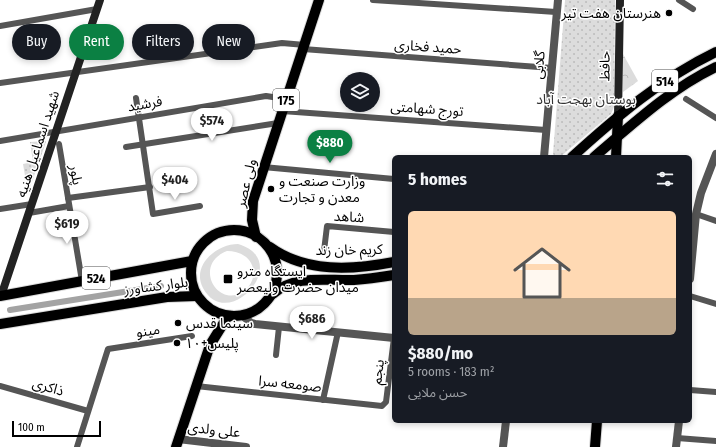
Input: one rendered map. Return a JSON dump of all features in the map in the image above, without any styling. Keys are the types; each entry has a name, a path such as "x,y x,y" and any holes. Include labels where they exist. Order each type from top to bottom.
{"main road":[{"name":"شهید اسماعیل هنیه","path":"0,297 100,0"},
{"name":"ولی عصر","path":"259,239 252,220 252,203 319,0"},
{"name":"حافظ","path":"616,155 618,137 620,0"},
{"name":"514","path":"574,155 618,116 648,92 692,64 716,52"},
{"name":"514","path":"596,155 674,91 716,67"},
{"path":"222,231 240,231 259,239 273,256 276,269 277,280 269,298 254,311 242,316 228,316 210,310 197,296 190,276 192,261 199,248 206,241 222,231"},
{"name":"کریم خان زند","path":"259,239 286,258 311,266 347,267 392,262"},
{"name":"بلوار کشاورز","path":"0,297 192,261"},
{"name":"کریم خان زند","path":"269,298 282,286 301,281 363,279 392,275"},
{"name":"بلوار کشاورز","path":"0,324 167,297 197,296"},
{"path":"177,443 210,345 228,316"},
{"path":"593,445 597,423"}],"street":[{"path":"373,0 559,13"},
{"name":"گلابی","path":"558,0 559,13"},
{"name":"گلابی","path":"544,155 559,13 562,0"},
{"path":"679,0 693,9"},
{"path":"0,26 97,9"},
{"name":"حمید فخاری","path":"0,83 282,43 304,47 554,68"},
{"name":"فرشید","path":"0,141 266,96 286,99"},
{"path":"136,98 154,214 200,206"},
{"path":"686,99 716,118"},
{"name":"تورج شهامتی","path":"282,111 548,130"},
{"path":"126,147 278,123"},
{"name":"گلابی","path":"548,130 548,155"},
{"name":"پلور","path":"59,144 82,281"},
{"path":"692,232 696,214 713,172 716,154"},
{"path":"264,167 392,179"},
{"path":"68,198 150,186"},
{"path":"0,209 32,204"},
{"path":"29,213 69,206"},
{"path":"696,214 716,221"},
{"name":"شاهد","path":"324,250 327,226 392,232"},
{"path":"692,297 716,304"},
{"path":"242,316 251,323 392,338"},
{"path":"276,355 279,327"},
{"path":"323,400 338,332"},
{"name":"مینو","path":"88,411 108,349 192,336"},
{"name":"پنجم","path":"382,406 386,402 392,354"},
{"name":"ذاکری","path":"0,386 88,411"},
{"name":"صومعه سرا","path":"196,386 382,406"},
{"path":"692,390 716,392"},
{"path":"77,447 88,411"},
{"path":"503,447 506,423"},
{"path":"676,447 678,423"},
{"path":"677,438 716,441"},
{"name":"علی ولدی","path":"177,443 246,447"}],"green space":[{"name":"بوستان بهجت آباد","path":"565,0 615,0 614,107 611,114 562,155 553,154"},
{"path":"623,54 638,81 623,92"},
{"path":"46,141 28,193 23,164 33,162 30,142"},
{"path":"238,244 254,252 260,264 258,277 251,289 240,299 227,303 214,300 203,288 200,280 200,271 208,257 230,245","holes":["227,251 233,251 247,258 250,261 253,271 251,283 248,287 243,292 233,295 224,294 217,289 212,282 210,274 211,265 217,257"]}],"waterway":[{"path":"10,310 161,286"}],"place":[{"name":"هنرستان هفت تیر","path":"669,13"},
{"name":"وزارت صنعت و معدن و تجارت","path":"271,189"},
{"name":"ایستگاه مترو میدان حضرت ولیعصر","path":"228,279"},
{"name":"سینما قدس","path":"178,323"},
{"name":"پلیس+۱۰","path":"177,343"}]}
